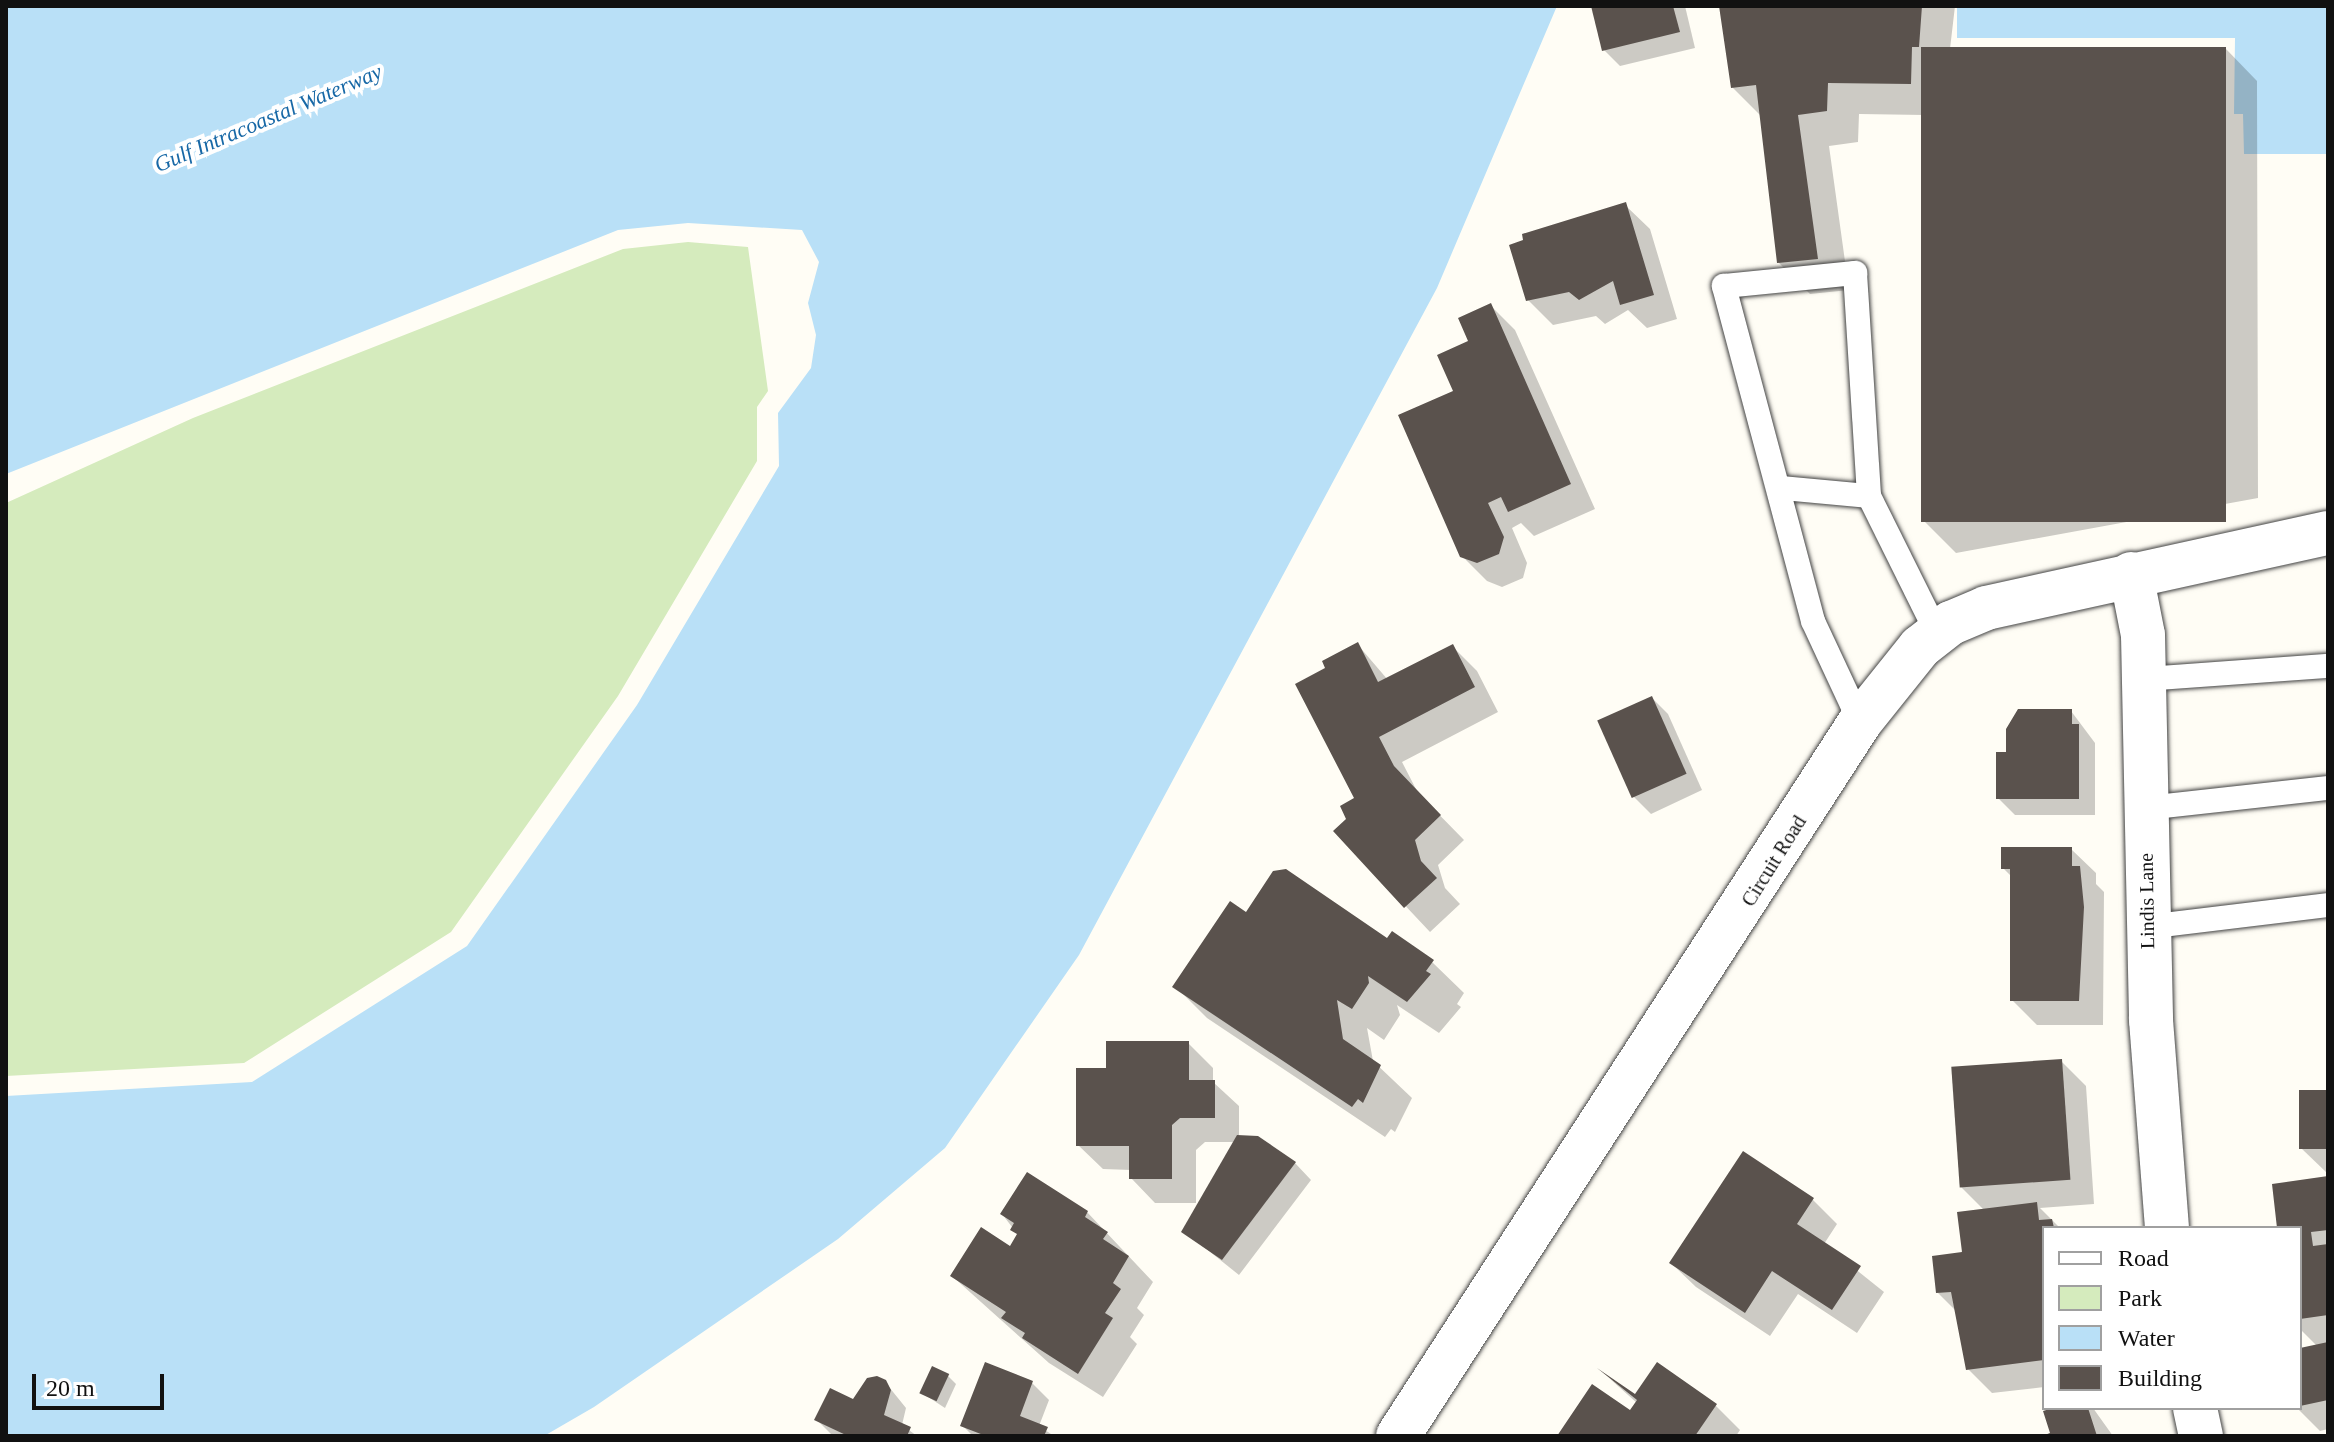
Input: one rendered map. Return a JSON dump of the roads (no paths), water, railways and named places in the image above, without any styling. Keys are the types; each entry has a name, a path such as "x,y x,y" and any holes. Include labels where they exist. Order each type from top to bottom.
{"street":[{"name":"Circuit Road","path":"1398,1436 1860,722 1906,662 1937,633 1986,608 2328,533"},
{"name":"Lindis Lane","path":"2131,574 2141,613 2145,679 2147,927 2167,1226"},
{"path":"2195,1410 2201,1436"}],"lane":[{"path":"1860,722 1813,621 1782,488 1724,286 1855,273 1869,496 1937,633"},
{"path":"1782,488 1869,496"},
{"path":"2145,679 2328,666"},
{"path":"2146,808 2328,788"},
{"path":"2147,927 2328,905"}],"water":[{"name":"Gulf Intracoastal Waterway","path":"6,6 1557,6 1437,288 1079,955 945,1148 838,1239 594,1407 544,1436 6,1436 6,1096 252,1082 467,946 637,705 779,466 778,413 811,368 816,335 808,303 819,262 802,230 688,223 618,230 6,474"},
{"path":"1957,6 2328,6 2328,154 2244,154 2243,114 2234,114 2235,38 1957,38"}]}
